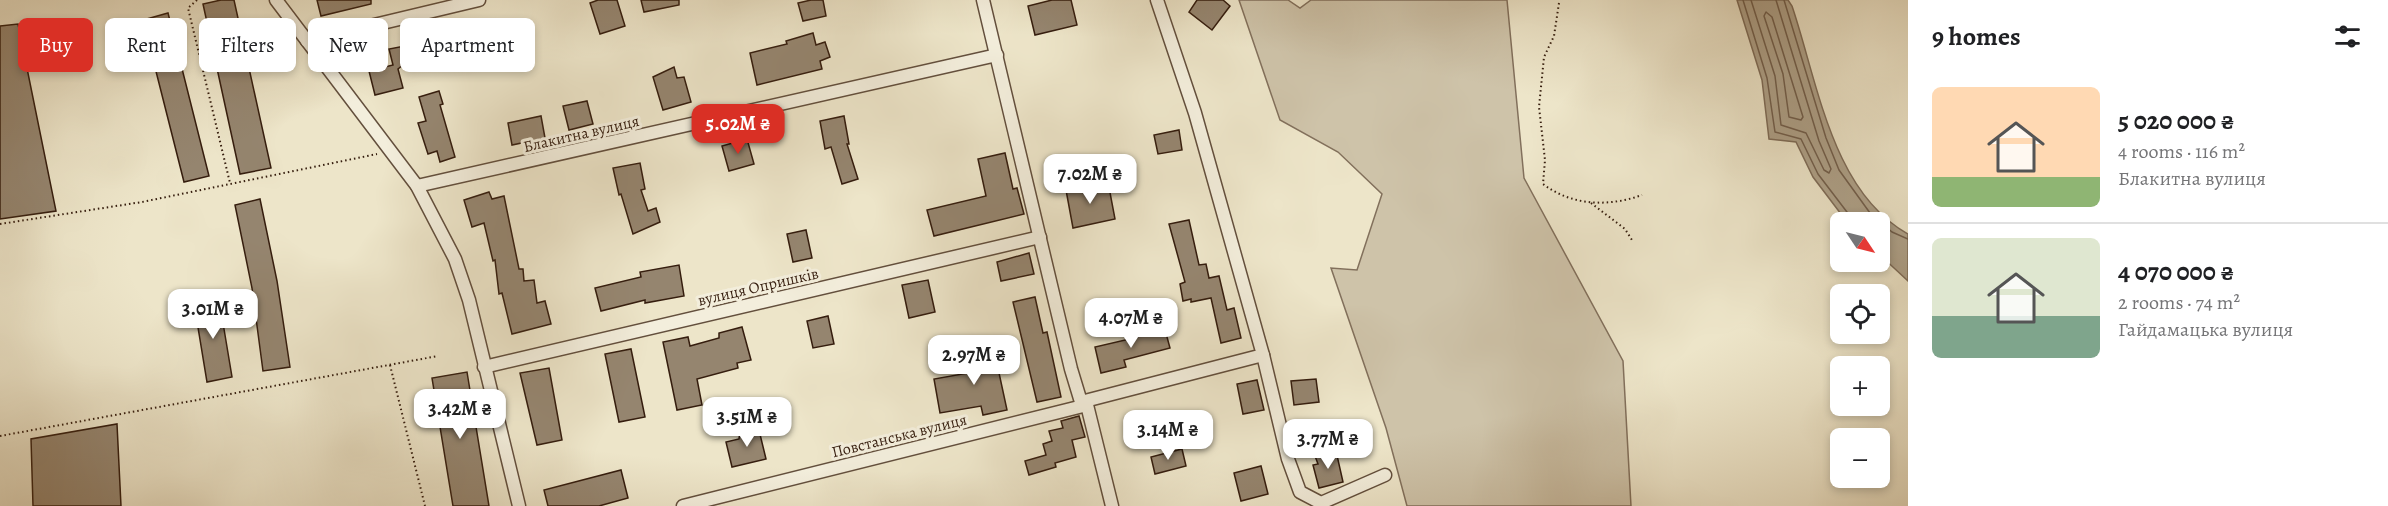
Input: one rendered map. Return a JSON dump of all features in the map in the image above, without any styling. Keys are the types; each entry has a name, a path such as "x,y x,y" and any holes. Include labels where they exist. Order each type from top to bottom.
{"street":[{"path":"276,0 417,186 455,260 469,300 519,506"},
{"path":"307,41 479,0"},
{"path":"983,0 1040,237 1112,506"},
{"path":"1157,0 1194,113 1263,355 1288,459 1300,492 1321,503 1385,475"},
{"name":"Блакитна вулиця","path":"417,186 998,55"},
{"name":"вулиця Опришків","path":"484,367 1040,237"},
{"name":"Повстанська вулиця","path":"683,506 1084,404 1263,355"}],"path":[{"path":"197,0 188,8 230,184"},
{"path":"1559,3 1554,36 1544,57 1539,107 1545,160 1543,184 1552,192 1591,203 1619,203 1642,195"},
{"path":"0,224 142,202 392,151"},
{"path":"1591,203 1625,229 1632,240"},
{"path":"0,436 438,356"},
{"path":"390,365 425,506"}],"shaded area":[{"path":"1239,0 1288,0 1300,8 1311,0 1507,0 1524,178 1623,361 1631,506 1407,506 1386,428 1331,268 1357,270 1382,194 1338,152 1280,120"}],"water":[{"path":"1737,0 1788,0 1792,6 1831,133 1845,164 1861,191 1879,212 1839,212 1813,177 1796,142 1769,139 1762,80"},
{"path":"1890,221 1908,234 1908,281 1890,264"}],"building":[{"path":"234,0 238,18 206,18 203,4"},
{"path":"317,0 371,0 371,4 321,16"},
{"path":"598,0 617,0 625,26 600,34 590,3"},
{"path":"641,0 679,0 679,5 644,12"},
{"path":"823,0 826,16 803,21 798,3"},
{"path":"1052,0 1071,0 1077,25 1035,35 1028,6"},
{"path":"1197,0 1223,0 1230,6 1212,30 1189,12"},
{"path":"168,13 169,18 150,18"},
{"path":"18,24 18,72 28,72 56,211 0,219 0,26"},
{"path":"813,33 816,45 825,42 830,57 820,61 822,69 757,85 750,53 787,44 786,41"},
{"path":"400,47 400,67 398,69 403,88 375,95 369,72 388,72 388,66 393,65 389,49"},
{"path":"674,67 677,78 684,77 691,102 663,110 653,77"},
{"path":"156,72 183,72 209,176 184,182"},
{"path":"218,72 250,72 271,168 240,174"},
{"path":"439,91 443,104 440,105 455,157 440,162 437,151 428,154 418,123 426,121 419,97"},
{"path":"587,101 593,124 569,130 563,106"},
{"path":"541,116 545,138 512,145 508,123"},
{"path":"844,116 849,144 847,144 858,179 842,184 831,147 825,149 820,121"},
{"path":"1179,130 1182,150 1158,154 1154,135"},
{"path":"747,139 754,164 729,171 722,146"},
{"path":"1005,153 1013,189 1017,188 1024,214 934,236 927,210 986,196 978,159"},
{"path":"640,163 645,189 641,190 648,211 656,208 660,222 633,234 621,194 619,195 613,168"},
{"path":"1108,182 1115,219 1073,228 1066,190"},
{"path":"489,192 492,199 504,196 519,269 523,269 524,281 534,280 537,303 545,301 551,324 512,334 502,293 499,294 495,260 493,261 484,223 472,227 464,200"},
{"path":"260,199 277,281 290,367 263,371 252,288 235,205"},
{"path":"1189,220 1199,265 1206,264 1209,278 1219,276 1227,310 1234,308 1241,338 1221,343 1211,298 1191,302 1191,299 1183,301 1180,284 1185,282 1169,224"},
{"path":"806,230 812,258 793,262 787,234"},
{"path":"1029,253 1034,274 1001,281 997,262"},
{"path":"679,265 684,296 645,303 645,300 601,311 595,288 641,277 640,272"},
{"path":"928,280 935,312 909,318 902,285"},
{"path":"1035,297 1043,333 1047,332 1061,397 1037,402 1013,302"},
{"path":"219,299 232,377 207,382 194,303"},
{"path":"828,316 834,344 813,348 807,321"},
{"path":"1164,326 1170,348 1124,360 1126,367 1101,373 1095,347 1134,338 1133,334"},
{"path":"742,327 751,360 737,363 738,368 697,379 702,405 677,410 663,342 688,337 690,346 719,338 719,333"},
{"path":"993,345 1007,410 983,415 981,406 940,413 934,379 974,372 969,351"},
{"path":"631,349 645,417 619,422 605,354"},
{"path":"549,368 562,440 537,445 520,373"},
{"path":"467,372 489,506 453,506 432,378"},
{"path":"1316,379 1319,402 1294,405 1291,381"},
{"path":"1257,380 1264,410 1243,414 1237,384"},
{"path":"1079,416 1085,437 1072,440 1076,457 1055,463 1056,467 1029,475 1025,461 1046,455 1043,444 1052,441 1049,431 1063,428 1061,421"},
{"path":"117,424 121,506 33,506 31,439"},
{"path":"758,426 766,459 732,467 726,442 739,439 740,431"},
{"path":"1182,449 1186,466 1155,474 1151,457"},
{"path":"1336,451 1343,482 1319,488 1313,465 1318,464 1315,456"},
{"path":"1261,466 1268,494 1241,501 1234,473"},
{"path":"621,470 628,498 599,506 548,506 544,490"}]}
